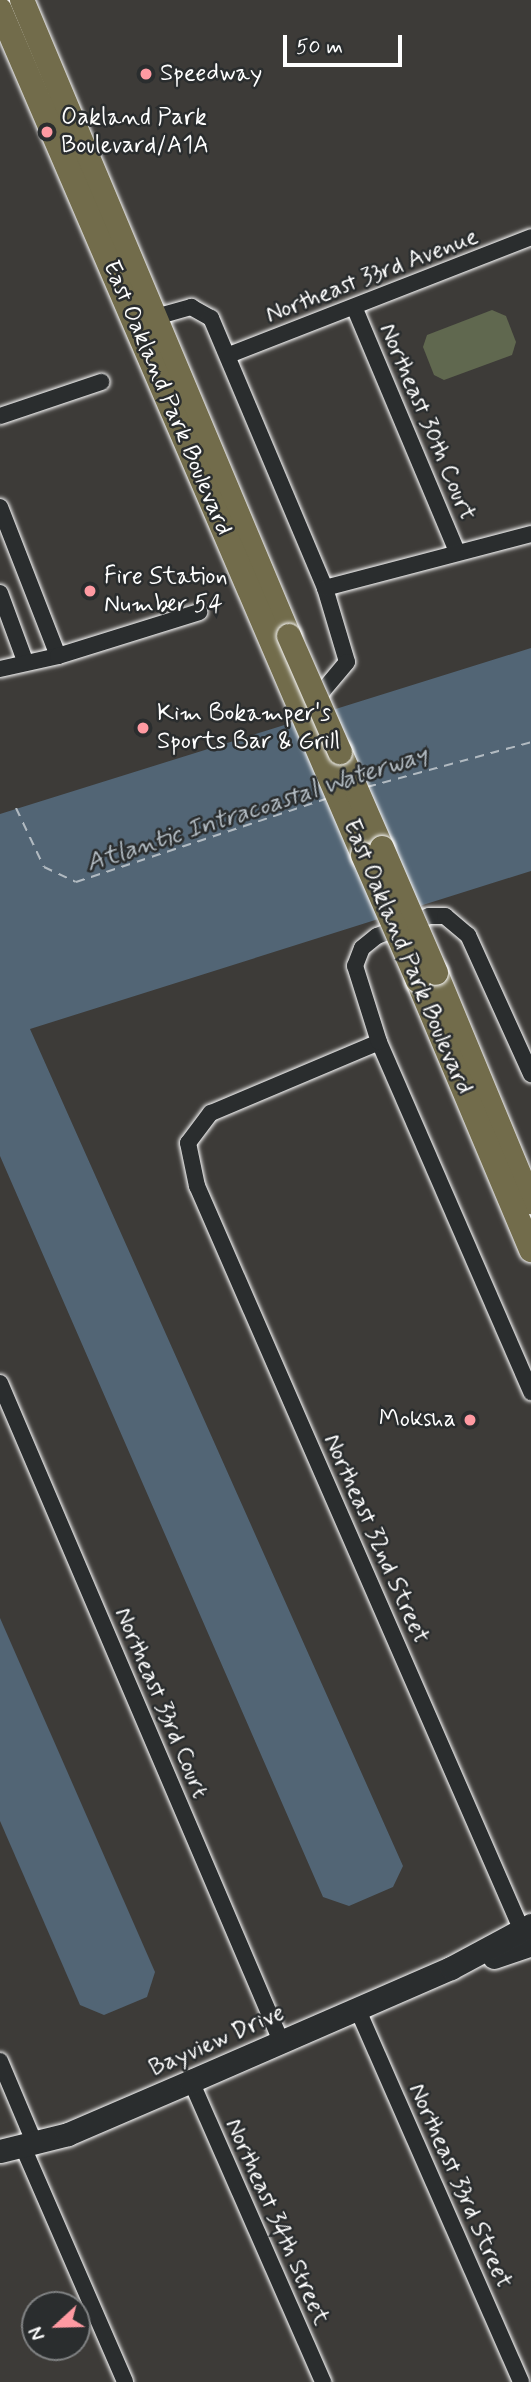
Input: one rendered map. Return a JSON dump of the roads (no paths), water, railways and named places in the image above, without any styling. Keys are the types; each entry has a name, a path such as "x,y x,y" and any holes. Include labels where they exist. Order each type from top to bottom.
{"main road":[{"path":"0,7 14,0"},
{"name":"East Oakland Park Boulevard","path":"22,0 280,639"},
{"name":"East Oakland Park Boulevard","path":"0,7 427,977 531,1202"},
{"name":"East Oakland Park Boulevard","path":"427,977 531,1250"}],"street":[{"name":"Northeast 33rd Avenue","path":"229,355 355,309 531,237"},
{"name":"East Oakland Park Boulevard","path":"152,318 176,307 202,310 229,355 325,588 346,662 323,691 297,698"},
{"name":"Northeast 30th Court","path":"355,309 457,552"},
{"path":"0,416 101,382"},
{"path":"0,507 58,656"},
{"path":"325,588 531,534"},
{"path":"0,593 25,661"},
{"path":"0,668 58,656 199,612"},
{"path":"531,1074 468,935 445,916 405,923 362,948 355,966 379,1042 531,1392"},
{"name":"Northeast 32nd Street","path":"379,1042 211,1113 188,1143 197,1186 528,1939"},
{"name":"Northeast 33rd Court","path":"0,1383 281,2041"},
{"name":"Bayview Drive","path":"19,2147 191,2081 451,1968 528,1939"},
{"name":"Northeast 33rd Street","path":"357,2008 521,2382"},
{"path":"0,2061 19,2147 125,2382"},
{"name":"Northeast 34th Street","path":"191,2081 323,2382"}],"water":[{"name":"Atlantic Intracoastal Waterway","path":"531,648 531,871 30,1029 403,1866 393,1887 349,1906 323,1897 0,1156 0,814"},
{"path":"0,1618 155,1972 147,1997 104,2015 80,2005 0,1821"}],"place":[{"name":"Speedway","path":"146,74"},
{"name":"Oakland Park Boulevard/A1A","path":"47,132"},
{"name":"Fire Station Number 54","path":"90,591"},
{"name":"Kim Bokamper's Sports Bar & Grill","path":"143,728"},
{"name":"Moksha","path":"470,1420"}]}
